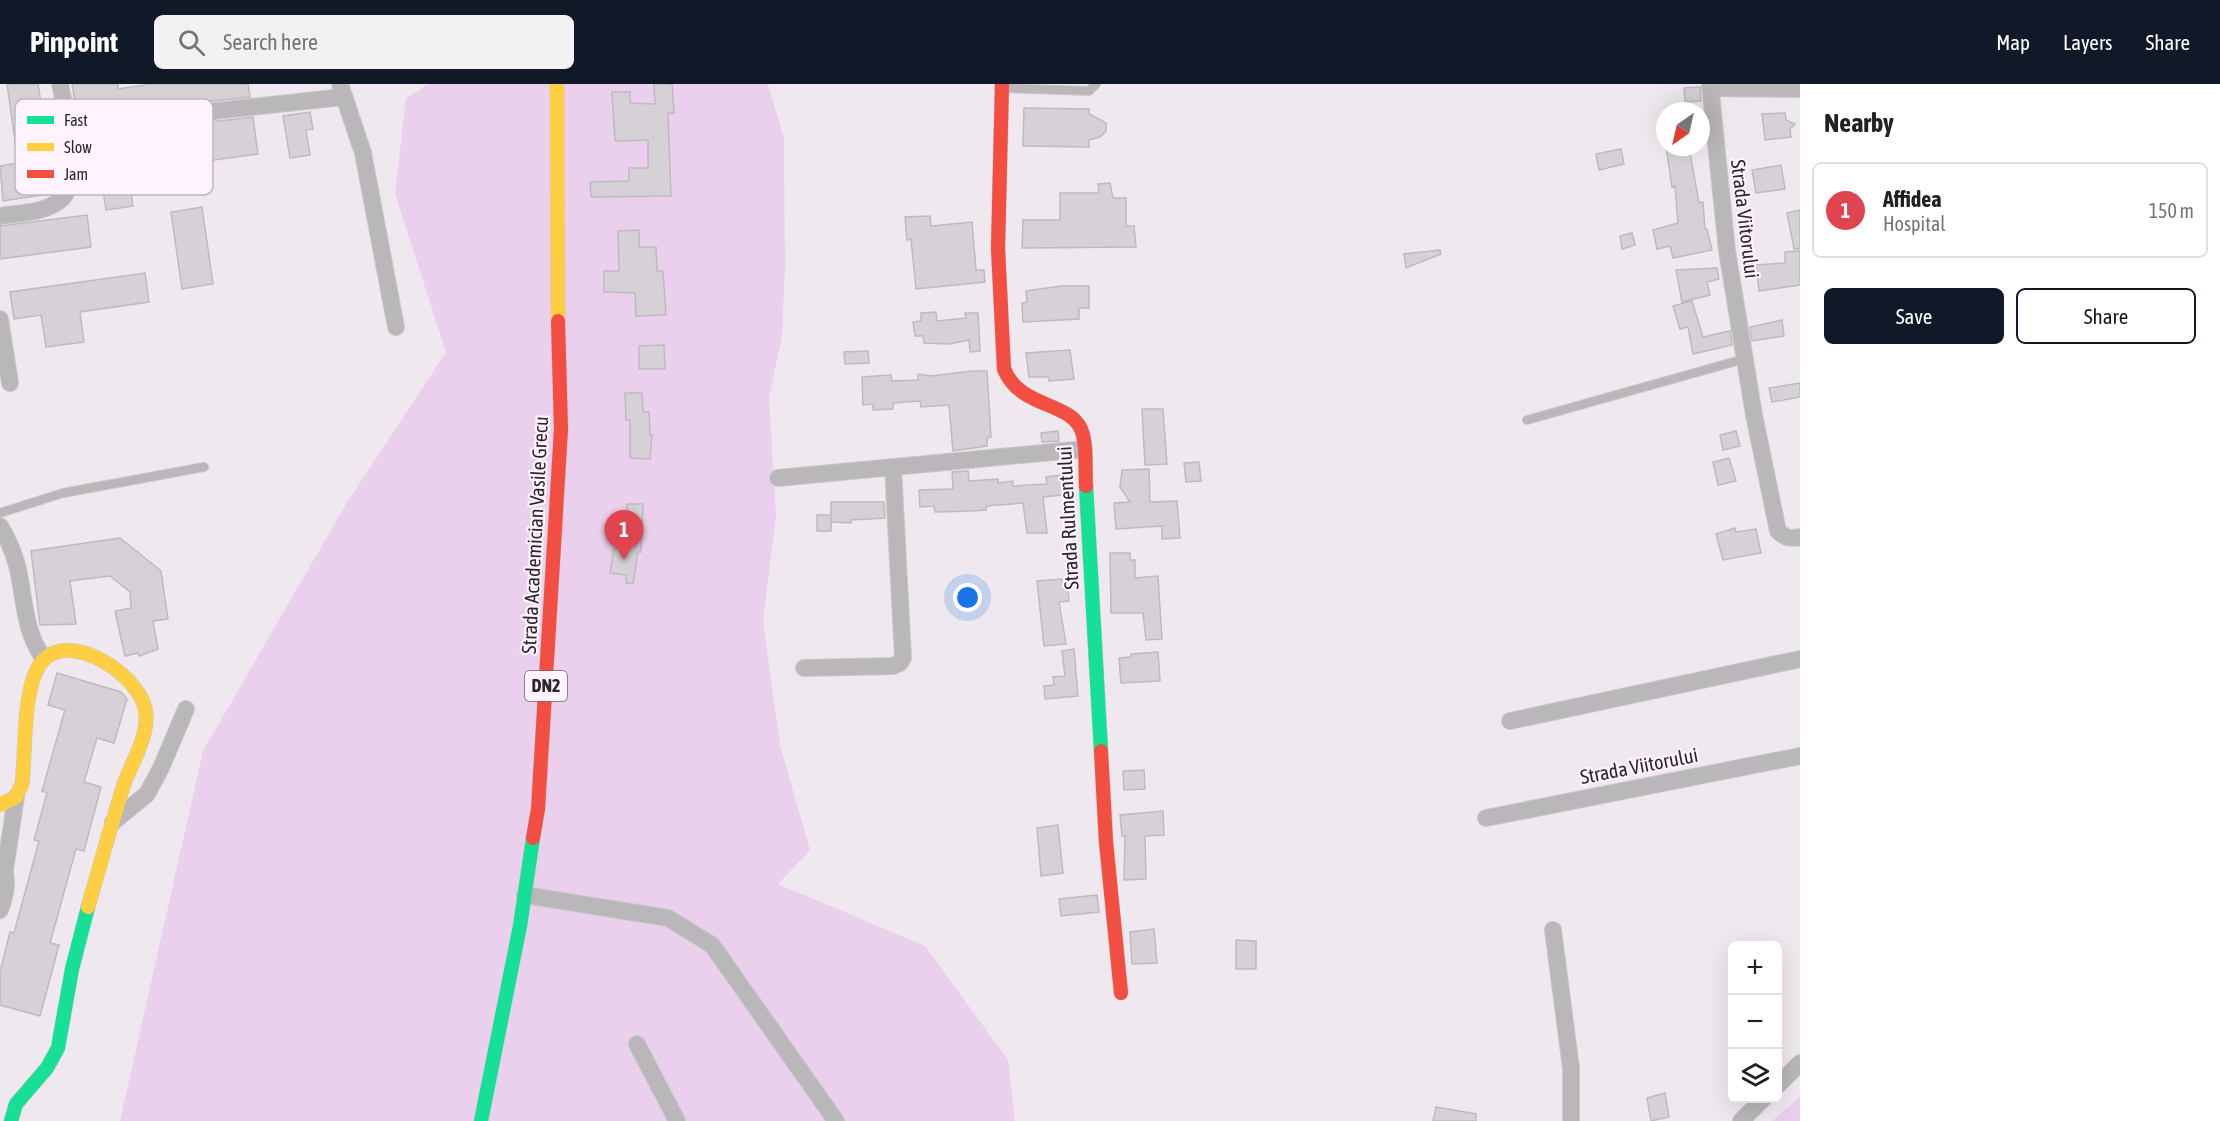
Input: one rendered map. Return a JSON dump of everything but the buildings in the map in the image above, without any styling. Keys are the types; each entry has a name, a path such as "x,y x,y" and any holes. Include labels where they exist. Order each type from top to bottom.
{"street":[{"path":"60,84 63,99"},
{"name":"Strada Academician Vasile Grecu","path":"481,1121 525,895 538,808 560,441 556,86"},
{"name":"Strada Rulmentului","path":"1002,86 998,248 1004,369 1009,384 1016,391 1033,400 1061,408 1083,433 1106,842 1121,993"},
{"path":"1710,86 1800,89"},
{"name":"Strada Viitorului","path":"1710,86 1726,251 1744,360 1778,531 1792,537"},
{"path":"213,108 341,91 363,153 396,327"},
{"path":"0,216 32,212 58,202 65,195"},
{"path":"0,319 10,383"},
{"path":"778,478 1084,449"},
{"path":"804,668 893,666 900,663 903,658 893,467"},
{"path":"0,526 17,565 32,635 36,648 43,657"},
{"path":"0,910 7,890 3,864 16,797 26,766 30,700 43,657 54,649 72,649 92,656 124,674 142,693 147,717 113,822 67,994 59,1047 49,1069 14,1103 11,1121"},
{"path":"1510,721 1800,659"},
{"path":"113,822 147,794 161,768 186,709"},
{"name":"Strada Viitorului","path":"1486,818 1800,756"},
{"path":"0,805 16,797"},
{"path":"525,895 668,918 712,945 836,1121"},
{"path":"1553,930 1571,1068 1571,1121"},
{"path":"637,1044 676,1121"},
{"path":"1782,1081 1800,1063"},
{"path":"1741,1121 1759,1103"}],"lane":[{"path":"1002,86 1089,91 1096,84"},
{"path":"1527,420 1744,360"},
{"path":"0,513 63,493 204,467"}],"shaded area":[{"path":"428,84 768,84 784,139 785,267 782,336 769,398 776,516 763,621 780,745 810,850 778,884 925,946 1008,1060 1015,1121 120,1121 203,751 346,504 446,352 395,194 406,98"},
{"path":"1800,1097 1800,1121 1772,1121"}],"traffic: fast":[{"path":"1086,486 1101,751"},
{"path":"481,1121 520,926 533,838"},
{"path":"11,1121 16,1104 47,1068 58,1048 72,969 88,907"}],"traffic: slow":[{"path":"557,84 558,321"},
{"path":"0,805 16,797 22,784 28,704 35,674 41,663 53,653 69,651 86,654 103,661 119,672 133,686 142,700 146,724 124,784 88,907"}],"traffic: jam":[{"path":"1002,84 998,248 1004,369 1022,392 1070,416 1078,424 1084,441 1086,486"},
{"path":"533,838 538,809 561,429 558,321"},
{"path":"1101,751 1106,842 1121,993"}],"place":[{"name":"Affidea","path":"624,560"}]}
